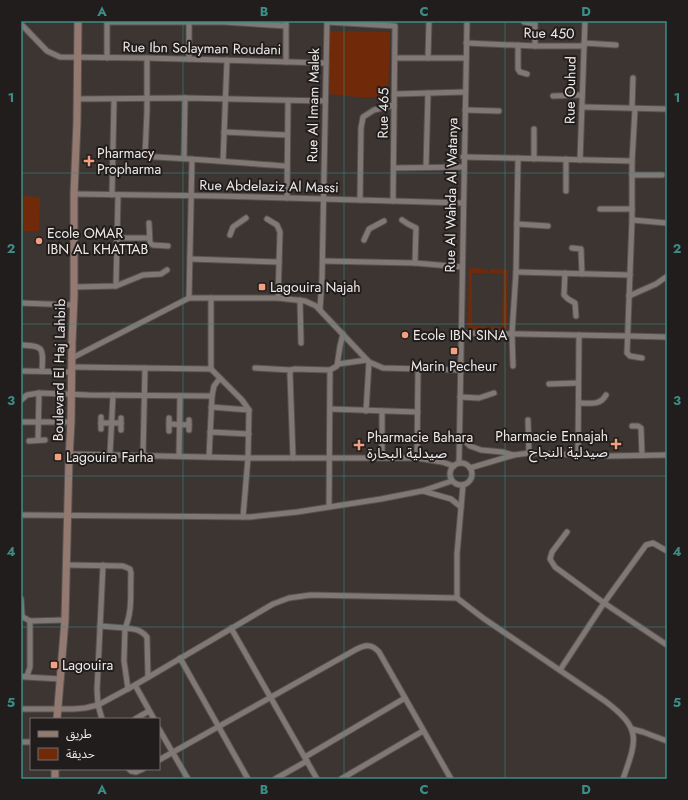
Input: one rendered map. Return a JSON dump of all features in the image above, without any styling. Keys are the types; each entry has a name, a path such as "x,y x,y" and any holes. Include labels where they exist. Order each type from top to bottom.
{"street":[{"name":"Boulevard El Haj Lahbib","path":"57,718 65,620 67,565 72,395 74,194 78,21"},
{"path":"428,21 428,58"},
{"name":"Rue Al Wahda Al Watanya","path":"459,463 462,333 463,157 467,21"},
{"name":"Rue Ouhud","path":"580,160 584,21"},
{"path":"107,58 107,22 286,23 286,62"},
{"path":"189,22 189,59"},
{"path":"327,22 364,23"},
{"name":"Rue Al Imam Malek","path":"320,309 322,303 327,22"},
{"path":"524,22 535,24 535,46"},
{"name":"Rue 465","path":"364,23 395,26 396,58 393,200"},
{"name":"Rue Ibn Solayman Roudani","path":"21,24 53,55 68,58 147,58 326,63"},
{"name":"Rue 450","path":"466,43 535,46 616,45"},
{"path":"518,45 518,69 522,73 527,74"},
{"path":"145,156 147,58"},
{"path":"396,58 466,58"},
{"path":"224,161 227,60"},
{"path":"633,78 632,220 627,354 631,357 642,358"},
{"path":"395,94 465,92"},
{"path":"426,168 428,93"},
{"path":"553,96 582,95"},
{"path":"77,99 114,100 185,98 325,101"},
{"path":"184,158 185,98"},
{"path":"114,100 113,155 116,286"},
{"path":"286,198 288,101"},
{"path":"360,200 361,128 364,117 374,110 394,105"},
{"path":"582,107 667,109"},
{"path":"465,110 499,111"},
{"path":"534,129 534,159"},
{"path":"224,132 287,134"},
{"path":"113,155 184,158 286,166"},
{"path":"463,157 632,161"},
{"path":"513,366 512,333 516,272 518,158"},
{"path":"189,298 192,159"},
{"path":"566,160 566,191"},
{"path":"394,168 463,167"},
{"path":"632,174 662,175"},
{"name":"Rue Abdelaziz Al Massi","path":"74,194 115,196 393,200 463,203"},
{"path":"600,209 632,209"},
{"path":"230,235 233,227 246,218"},
{"path":"267,219 277,225 280,232 278,298"},
{"path":"402,220 416,228 415,263"},
{"path":"632,220 667,223"},
{"path":"364,240 369,229 384,221"},
{"path":"149,223 149,238 151,244 168,246"},
{"path":"517,224 548,226"},
{"path":"116,238 149,238"},
{"path":"572,248 579,248 581,250 582,274"},
{"path":"190,260 279,262"},
{"path":"323,261 415,263 462,267"},
{"path":"74,287 116,286 143,275 161,274 167,270"},
{"path":"516,272 630,275"},
{"path":"565,273 564,295 568,300 575,303 576,316"},
{"path":"629,296 656,284 666,277"},
{"path":"72,358 189,298 278,298 310,302 320,309 368,361 383,368 460,370"},
{"path":"211,298 211,369"},
{"path":"300,300 301,343"},
{"path":"21,303 73,305"},
{"path":"462,333 667,337"},
{"path":"338,364 343,334"},
{"path":"578,454 579,335"},
{"path":"21,344 37,346 41,349 43,353 42,371"},
{"path":"254,368 330,370 338,364 368,361"},
{"path":"366,411 368,361"},
{"path":"143,455 145,368"},
{"path":"21,371 145,368 211,369 242,400 249,410 248,458 244,517"},
{"path":"417,458 418,369"},
{"path":"291,370 293,458"},
{"path":"329,506 330,370"},
{"path":"209,457 212,396 214,386 220,378"},
{"path":"549,384 578,383"},
{"path":"21,400 27,395 39,393 112,396 212,396"},
{"path":"38,440 39,393"},
{"path":"460,396 479,398 494,394"},
{"path":"579,403 599,403 606,395"},
{"path":"110,454 112,396"},
{"path":"179,456 180,396"},
{"path":"211,407 249,410"},
{"path":"330,409 418,412"},
{"path":"382,411 382,457"},
{"path":"101,429 101,420 111,423 121,420 121,430"},
{"path":"528,420 529,453"},
{"path":"169,431 169,421 189,425"},
{"path":"21,422 71,422"},
{"path":"632,426 638,426 641,428 642,455"},
{"path":"210,432 249,434"},
{"path":"460,436 470,446 481,450 514,455"},
{"path":"29,441 45,440"},
{"path":"470,468 514,455 529,453 610,456 667,455"},
{"path":"70,454 248,458 417,458 442,462 454,466"},
{"path":"459,463 465,464 470,468 472,474 470,480 463,485 457,485 452,481 450,472 454,466 459,463"},
{"path":"21,515 244,517 297,512 381,499 422,491 452,481"},
{"path":"457,598 457,554 463,485"},
{"path":"422,491 451,499 461,506"},
{"path":"567,532 551,554 550,559 552,563 562,573 604,603 667,645"},
{"path":"560,670 604,603 646,545 652,543 667,551"},
{"path":"67,565 123,566 130,569 130,611 129,619 125,628 124,661 128,689"},
{"path":"102,718 98,705 103,565"},
{"path":"21,709 57,710 85,708 98,705 281,600 297,596 332,595 457,598 615,708 628,722 632,729 632,750 623,779"},
{"path":"21,599 21,616 30,621 65,620"},
{"path":"23,677 28,674 30,667 30,621"},
{"path":"100,626 137,629 142,631 147,637 148,677"},
{"path":"231,628 317,779"},
{"path":"160,760 271,696 364,645 368,645 379,652 451,779"},
{"path":"180,658 248,779"},
{"path":"23,677 61,679"},
{"path":"135,685 153,718"},
{"path":"274,779 405,698"},
{"path":"137,718 149,711"},
{"path":"632,729 667,742"},
{"path":"160,731 188,779"},
{"path":"341,779 423,731"},
{"path":"130,770 136,772 141,770"}],"green space":[{"path":"330,31 390,32 388,97 359,97 329,94"},
{"path":"21,196 40,197 39,231 21,231"},
{"path":"469,268 487,269 487,273 472,273 472,326 502,327 503,273 490,273 490,269 508,270 507,327 503,330 472,330 468,327"}],"place":[{"name":"Pharmacy Propharma","path":"89,161"},
{"name":"Ecole OMAR IBN AL KHATTAB","path":"39,241"},
{"name":"Lagouira Najah","path":"262,287"},
{"name":"Ecole IBN SINA","path":"405,335"},
{"name":"Marin Pecheur","path":"454,351"},
{"name":"Pharmacie Ennajah صيدلية النجاح","path":"616,444"},
{"name":"Pharmacie Bahara صيدلية البحارة","path":"359,445"},
{"name":"Lagouira Farha","path":"58,457"},
{"name":"Lagouira","path":"54,665"}]}
